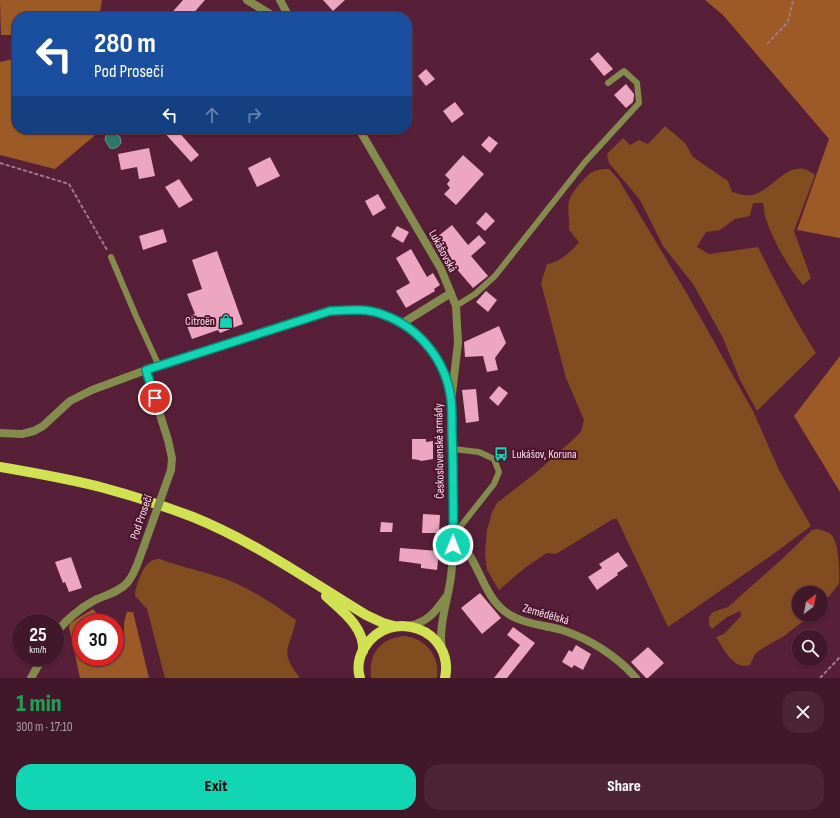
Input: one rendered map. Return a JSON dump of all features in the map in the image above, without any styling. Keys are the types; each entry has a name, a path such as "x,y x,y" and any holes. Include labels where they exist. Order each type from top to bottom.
{"main road":[{"path":"0,467 103,488 148,501 186,515 235,537 273,557 366,616 394,626"},
{"path":"310,581 350,618 361,637 363,651"},
{"name":"Československé armády","path":"360,678 359,662 368,642 384,629 394,626 410,626 420,629 429,634 437,642 446,661 445,678"}],"street":[{"path":"247,0 267,12"},
{"path":"280,0 286,12"},
{"name":"Lukášovská","path":"362,134 441,269 456,306 458,343 451,399"},
{"path":"401,324 451,293"},
{"name":"Československé armády","path":"0,433 22,434 34,430 43,426 70,401 92,390 146,370 330,311 369,311 384,315 401,324 423,340 440,364 446,378 451,399 454,449 453,536 451,576 441,628 442,650"},
{"name":"Pod Prosečí","path":"64,624 82,608 119,590 127,584 133,575 171,470 172,458 168,440 146,370"},
{"name":"Zemědělská","path":"453,536 464,547 496,602 506,612 519,620 562,630 583,638 608,653 636,678"},
{"name":"Československé armády","path":"410,626 424,621 433,615 448,594"},
{"path":"31,678 39,666"}],"lane":[{"path":"456,306 475,294 495,276 585,162 639,103 637,83 624,71 608,83"},
{"path":"112,257 159,366"},
{"path":"453,536 494,484 499,472 494,459 479,452 454,449"}],"path":[{"path":"767,44 788,22 793,0"},
{"path":"0,163 69,184 112,257"},
{"path":"820,678 840,657"}],"shaded area":[{"path":"0,0 102,0 100,12 12,12 12,35 1,35"},
{"path":"705,0 840,0 840,238 797,230 829,139 723,15"},
{"path":"12,59 12,134 96,134 55,169 0,155 0,62"},
{"path":"665,126 685,143 693,157 728,181 732,192 747,195 756,194 784,174 799,168 807,170 815,175 794,231 811,278 803,285 797,278 777,245 765,217 763,203 753,203 750,216 735,219 720,230 706,232 697,247 709,254 758,247 778,287 816,353 757,411 740,380 723,338 693,284 663,246 640,200 609,163 607,154 623,138 630,145 639,140 648,144"},
{"path":"107,134 116,134 120,137 121,143 117,147 110,148 105,140"},
{"path":"609,169 619,180 690,299 753,411 779,470 811,526 668,627 617,519 613,519 556,554 547,553 526,567 499,590 487,570 485,554 487,530 492,512 497,503 538,471 581,431 584,420 566,378 541,283 547,264 565,256 579,242 569,230 568,207 570,198 587,176 594,171"},
{"path":"840,356 840,492 794,416"},
{"path":"817,529 823,531 833,537 837,547 839,560 839,583 828,597 828,586 792,586 792,622 802,622 784,636 755,654 750,665 744,666 738,664 729,657 716,637 724,634 741,616 740,611 727,617 712,629 709,625 709,617 713,612 728,607 812,530"},
{"path":"156,559 226,579 268,601 296,620 287,655 293,669 300,678 165,678 147,609 135,596 135,592 144,568"},
{"path":"93,609 97,614 85,614"},
{"path":"127,612 133,612 149,678 80,678 77,666 124,666 124,623"},
{"path":"72,622 72,641 69,627"},
{"path":"405,636 419,641 430,650 436,663 437,678 371,678 374,655 382,644 396,637"}],"building":[{"path":"183,0 205,0 194,12 172,12"},
{"path":"323,0 345,0 333,11"},
{"path":"598,52 613,69 604,76 590,59"},
{"path":"426,69 435,79 426,86 418,76"},
{"path":"626,84 634,96 633,102 626,108 614,95"},
{"path":"455,102 464,114 452,123 443,111"},
{"path":"166,134 180,134 199,155 191,162"},
{"path":"489,136 498,143 490,153 481,145"},
{"path":"149,148 155,176 139,179 137,167 121,170 118,154"},
{"path":"463,155 484,174 456,205 444,194 450,188 447,184 450,180 445,175"},
{"path":"270,157 280,176 257,187 248,168"},
{"path":"179,179 193,200 179,208 165,187"},
{"path":"378,194 386,208 373,216 365,201"},
{"path":"486,212 495,221 485,231 476,223"},
{"path":"452,225 468,245 479,235 486,243 471,256 488,276 473,288 448,259 445,262 431,242"},
{"path":"397,226 409,232 403,243 391,236"},
{"path":"163,229 167,242 143,250 139,236"},
{"path":"411,249 427,277 433,273 440,285 434,289 435,291 406,308 396,291 410,283 396,258"},
{"path":"217,251 243,324 220,333 218,330 192,339 184,318 195,314 187,294 202,289 192,260"},
{"path":"486,291 497,300 488,312 476,302"},
{"path":"499,326 506,343 495,358 498,370 487,372 483,356 465,357 464,342"},
{"path":"499,386 508,393 498,406 489,398"},
{"path":"476,389 479,421 466,423 462,390"},
{"path":"412,439 426,439 426,442 433,441 433,459 421,461 412,459"},
{"path":"423,514 440,515 439,533 422,533"},
{"path":"381,522 393,523 392,532 380,532"},
{"path":"400,548 439,551 437,570 421,568 421,564 399,561"},
{"path":"618,552 628,566 597,590 588,577 602,568 599,564"},
{"path":"71,557 82,588 69,592 65,582 63,583 55,562"},
{"path":"480,593 501,618 482,634 461,608"},
{"path":"513,627 535,643 507,678 494,678 520,645 507,635"},
{"path":"576,645 591,654 583,670 574,665 572,668 562,662 569,650 572,652"},
{"path":"648,647 664,663 648,678 646,678 631,662"}],"place":[{"name":"Citroën","path":"226,321"},
{"name":"Lukášov, Koruna","path":"501,454"}],"route":[{"path":"155,398 146,370 330,311 369,311 384,315 412,331 423,340 434,354 446,378 451,399 454,449 453,545"}]}
